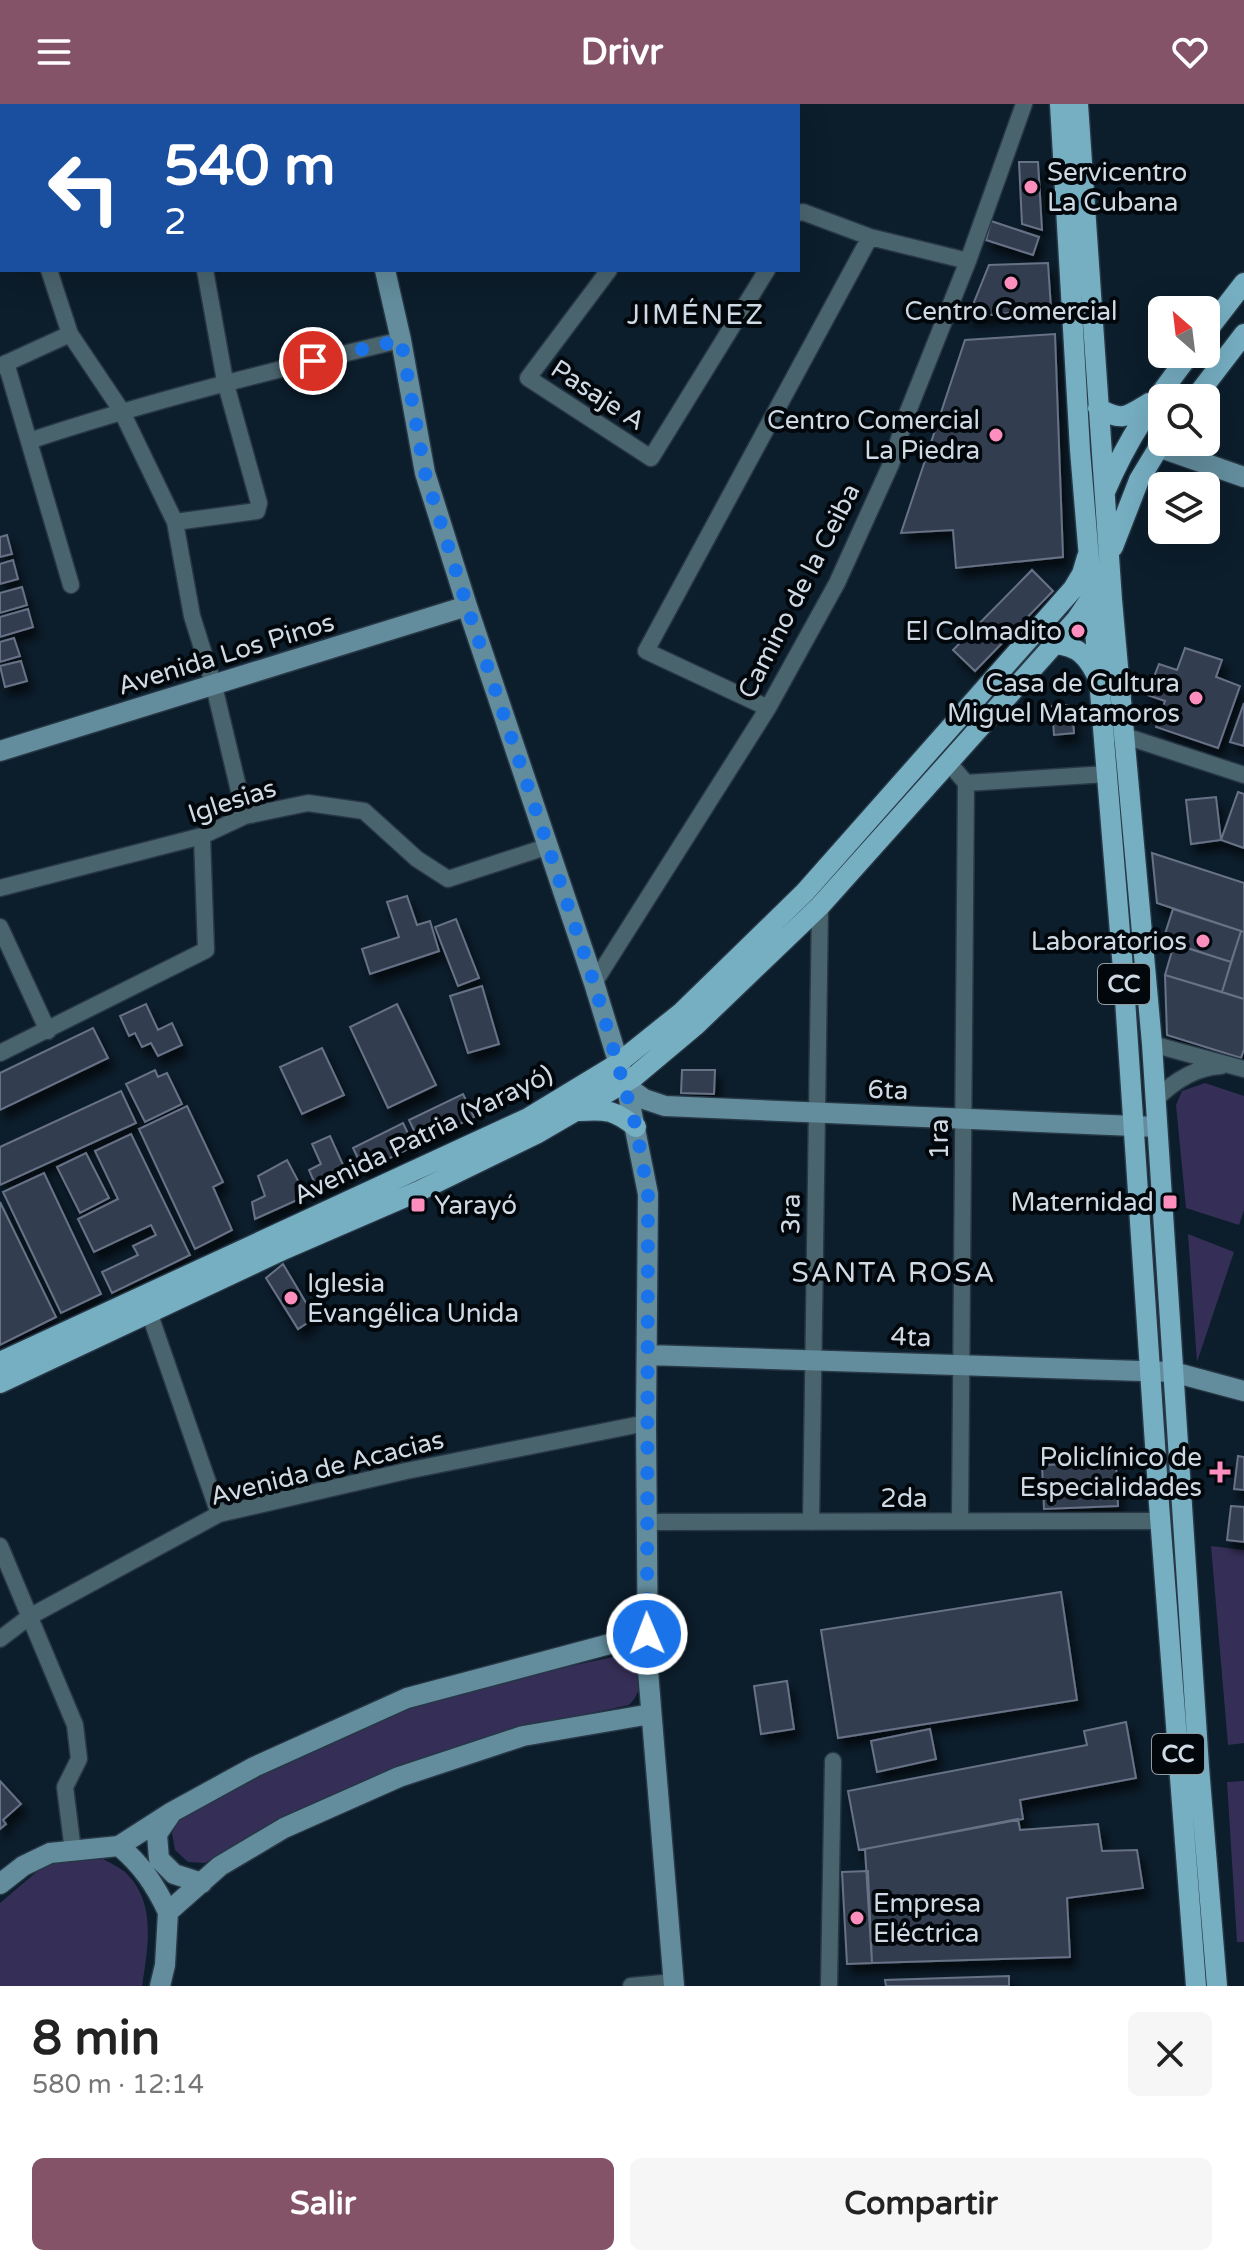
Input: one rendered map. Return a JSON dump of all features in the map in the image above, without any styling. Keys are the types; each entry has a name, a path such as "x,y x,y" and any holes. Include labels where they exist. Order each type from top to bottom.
{"main road":[{"name":"CC","path":"1060,104 1080,450 1104,729 1196,1986"},
{"name":"CC","path":"1078,104 1104,495 1152,1044 1199,1767 1217,1986"},
{"path":"1220,314 1244,283"},
{"path":"1206,384 1244,334"},
{"path":"1167,384 1179,368"},
{"path":"1098,408 1111,416 1124,417 1148,403"},
{"path":"1090,547 1104,495 1122,452 1148,410"},
{"path":"1093,596 1139,480 1153,456"},
{"name":"Avenida Patria (Yarayó)","path":"0,1362 47,1349 149,1312 419,1191 536,1134 575,1111 620,1074 805,892 1073,589 1082,574 1090,547"},
{"name":"Avenida Patria (Yarayó)","path":"0,1383 47,1349 620,1074 651,1064 820,906 1055,644 1093,596"},
{"path":"1055,644 1079,650 1100,682"},
{"path":"575,1111 606,1109 619,1114 636,1127"}],"street":[{"name":"Camino de la Ceiba","path":"594,983 768,708 837,583 891,464 1024,104"},
{"path":"800,213 870,237 968,261"},
{"path":"768,708 646,651 870,237"},
{"path":"50,272 70,334 121,410 175,522 192,616 214,686 245,816"},
{"path":"175,522 257,511 259,503 225,381 205,272"},
{"path":"391,272 425,473 594,983 628,1094 648,1194 647,1634 674,1984 631,1986"},
{"name":"Pasaje A","path":"608,272 528,378 651,458 766,272"},
{"path":"70,334 3,365 71,585"},
{"path":"29,441 121,410 225,381 401,340"},
{"path":"1189,456 1244,477"},
{"name":"Avenida Los Pinos","path":"0,751 467,606"},
{"path":"1104,729 1244,775"},
{"path":"949,763 966,783 1107,774"},
{"name":"1ra","path":"960,1521 966,783"},
{"name":"Iglesias","path":"0,888 202,836 245,816 308,803 364,811 417,859 448,879 549,846"},
{"path":"0,1053 206,950 202,836"},
{"name":"3ra","path":"811,1522 820,906"},
{"path":"0,927 48,1031"},
{"path":"1152,1044 1239,1068"},
{"path":"1155,1100 1187,1075 1209,1066 1239,1068"},
{"name":"6ta","path":"620,1074 644,1099 665,1106 1157,1127"},
{"path":"149,1312 219,1514"},
{"name":"4ta","path":"648,1355 1173,1372"},
{"path":"1173,1372 1244,1391"},
{"name":"Avenida de Acacias","path":"0,1639 29,1617 219,1514 406,1471 646,1423"},
{"name":"2da","path":"648,1522 1160,1521"},
{"path":"0,1546 75,1725 79,1759 65,1787 73,1851"},
{"path":"0,1884 23,1866 50,1853 119,1846 172,1812 254,1767 407,1698 647,1634"},
{"path":"168,1912 220,1866 284,1828 399,1777 523,1736 651,1714"},
{"path":"829,1986 833,1761"},
{"path":"172,1812 157,1834 159,1859 174,1874 202,1883"},
{"path":"119,1846 139,1863 156,1886 168,1912 165,1965 160,1986"}],"shaded area":[{"path":"1205,1083 1244,1096 1244,1210 1239,1225 1186,1208 1176,1105 1182,1091"},
{"path":"1188,1234 1234,1252 1197,1362"},
{"path":"1211,1546 1244,1550 1244,1743 1228,1745"},
{"path":"613,1657 630,1663 638,1675 638,1690 629,1705 517,1729 406,1764 278,1822 205,1863 188,1862 175,1850 172,1833 181,1817 257,1774 389,1715 504,1680"},
{"path":"1244,1781 1244,1942 1237,1942 1227,1782"},
{"path":"103,1859 125,1872 142,1897 148,1941 142,1986 0,1986 0,1903 47,1863"}],"building":[{"path":"1019,162 1038,162 1042,230 1022,224"},
{"path":"991,221 1039,237 1033,255 986,240"},
{"path":"1048,263 1051,309 968,317 989,265"},
{"name":"Centro Comercial La Piedra","path":"1055,334 1063,557 956,568 953,530 901,533 965,340"},
{"path":"7,535 12,554 0,557 0,537"},
{"path":"13,560 18,579 0,584 0,564"},
{"path":"1032,570 1053,591 975,671 953,650"},
{"path":"22,587 27,605 0,613 0,593"},
{"path":"28,609 33,627 0,637 0,617"},
{"path":"14,638 20,656 0,662 0,642"},
{"name":"Casa de Cultura Miguel Matamoros","path":"1185,648 1222,660 1216,677 1240,686 1218,748 1156,727 1165,701 1147,695 1159,664 1177,670"},
{"path":"21,661 27,681 5,687 0,666"},
{"path":"1244,703 1244,746 1230,742"},
{"path":"1072,705 1074,733 1054,735 1052,706"},
{"path":"1238,792 1244,794 1244,848 1221,840"},
{"path":"1216,797 1221,840 1191,844 1186,800"},
{"path":"1152,853 1244,883 1244,932 1157,903"},
{"path":"407,896 417,925 430,921 439,951 370,974 362,949 399,937 387,902"},
{"path":"1173,909 1241,931 1231,962 1163,940"},
{"path":"456,919 479,978 458,986 435,927"},
{"path":"1241,931 1244,932 1244,999 1222,992"},
{"path":"1174,944 1231,962 1222,992 1165,975"},
{"path":"1165,975 1244,999 1244,1049 1241,1058 1167,1035"},
{"path":"482,986 499,1044 468,1053 450,996"},
{"path":"146,1004 158,1030 172,1023 182,1045 158,1056 151,1043 142,1047 135,1033 129,1036 120,1016"},
{"path":"397,1004 436,1085 388,1108 350,1027"},
{"path":"93,1028 108,1058 0,1110 0,1073"},
{"path":"322,1048 344,1095 302,1114 280,1067"},
{"path":"155,1070 158,1077 167,1073 182,1104 145,1122 126,1084"},
{"path":"682,1070 715,1070 714,1094 681,1093"},
{"path":"121,1091 136,1123 0,1185 0,1147"},
{"path":"463,1094 474,1117 420,1143 409,1120"},
{"path":"187,1106 223,1182 213,1187 232,1230 195,1249 139,1129"},
{"path":"403,1123 414,1146 364,1171 353,1148"},
{"path":"131,1134 190,1255 112,1293 102,1272 138,1255 133,1246 156,1235 151,1225 94,1252 78,1219 118,1199 95,1151"},
{"path":"330,1136 348,1176 318,1191 309,1170 321,1164 312,1144"},
{"path":"86,1153 109,1198 80,1213 57,1167"},
{"path":"287,1160 306,1196 255,1219 252,1202 265,1196 258,1176"},
{"path":"44,1173 101,1294 61,1313 3,1192"},
{"path":"0,1202 56,1317 0,1345"},
{"name":"Iglesia Evangélica Unida","path":"283,1264 315,1318 298,1329 266,1278"},
{"path":"1238,1456 1244,1457 1244,1490 1234,1489"},
{"path":"1116,1462 1118,1506 1044,1509 1042,1465"},
{"path":"1231,1506 1244,1507 1244,1542 1227,1540"},
{"path":"1061,1592 1077,1700 838,1738 821,1630"},
{"path":"787,1681 794,1729 761,1734 754,1686"},
{"path":"1126,1722 1136,1778 1020,1800 1023,1819 859,1850 848,1791 1087,1745 1084,1731"},
{"path":"930,1729 936,1759 877,1772 871,1741"},
{"path":"0,1781 21,1804 3,1820 6,1824 0,1829"},
{"path":"1018,1819 1020,1830 1098,1824 1102,1851 1137,1850 1143,1888 1067,1898 1070,1957 872,1963 865,1849"},
{"name":"Empresa Eléctrica","path":"868,1871 872,1963 847,1964 842,1872"},
{"path":"1009,1976 1009,1986 886,1986 885,1980"}],"place":[{"name":"Servicentro La Cubana","path":"1031,187"},
{"name":"Centro Comercial","path":"1011,283"},
{"name":"Centro Comercial La Piedra","path":"996,435"},
{"name":"El Colmadito","path":"1078,631"},
{"name":"Casa de Cultura Miguel Matamoros","path":"1196,698"},
{"name":"Laboratorios","path":"1203,941"},
{"name":"Maternidad","path":"1170,1202"},
{"name":"Yarayó","path":"418,1205"},
{"name":"Iglesia Evangélica Unida","path":"291,1298"},
{"name":"Policlínico de Especialidades","path":"1220,1472"},
{"name":"Empresa Eléctrica","path":"857,1918"}],"district":[{"name":"JIMÉNEZ","path":"696,315"},
{"name":"SANTA ROSA","path":"894,1273"}],"route":[{"path":"313,361 401,340 425,473 628,1094 648,1194 647,1634"}]}
